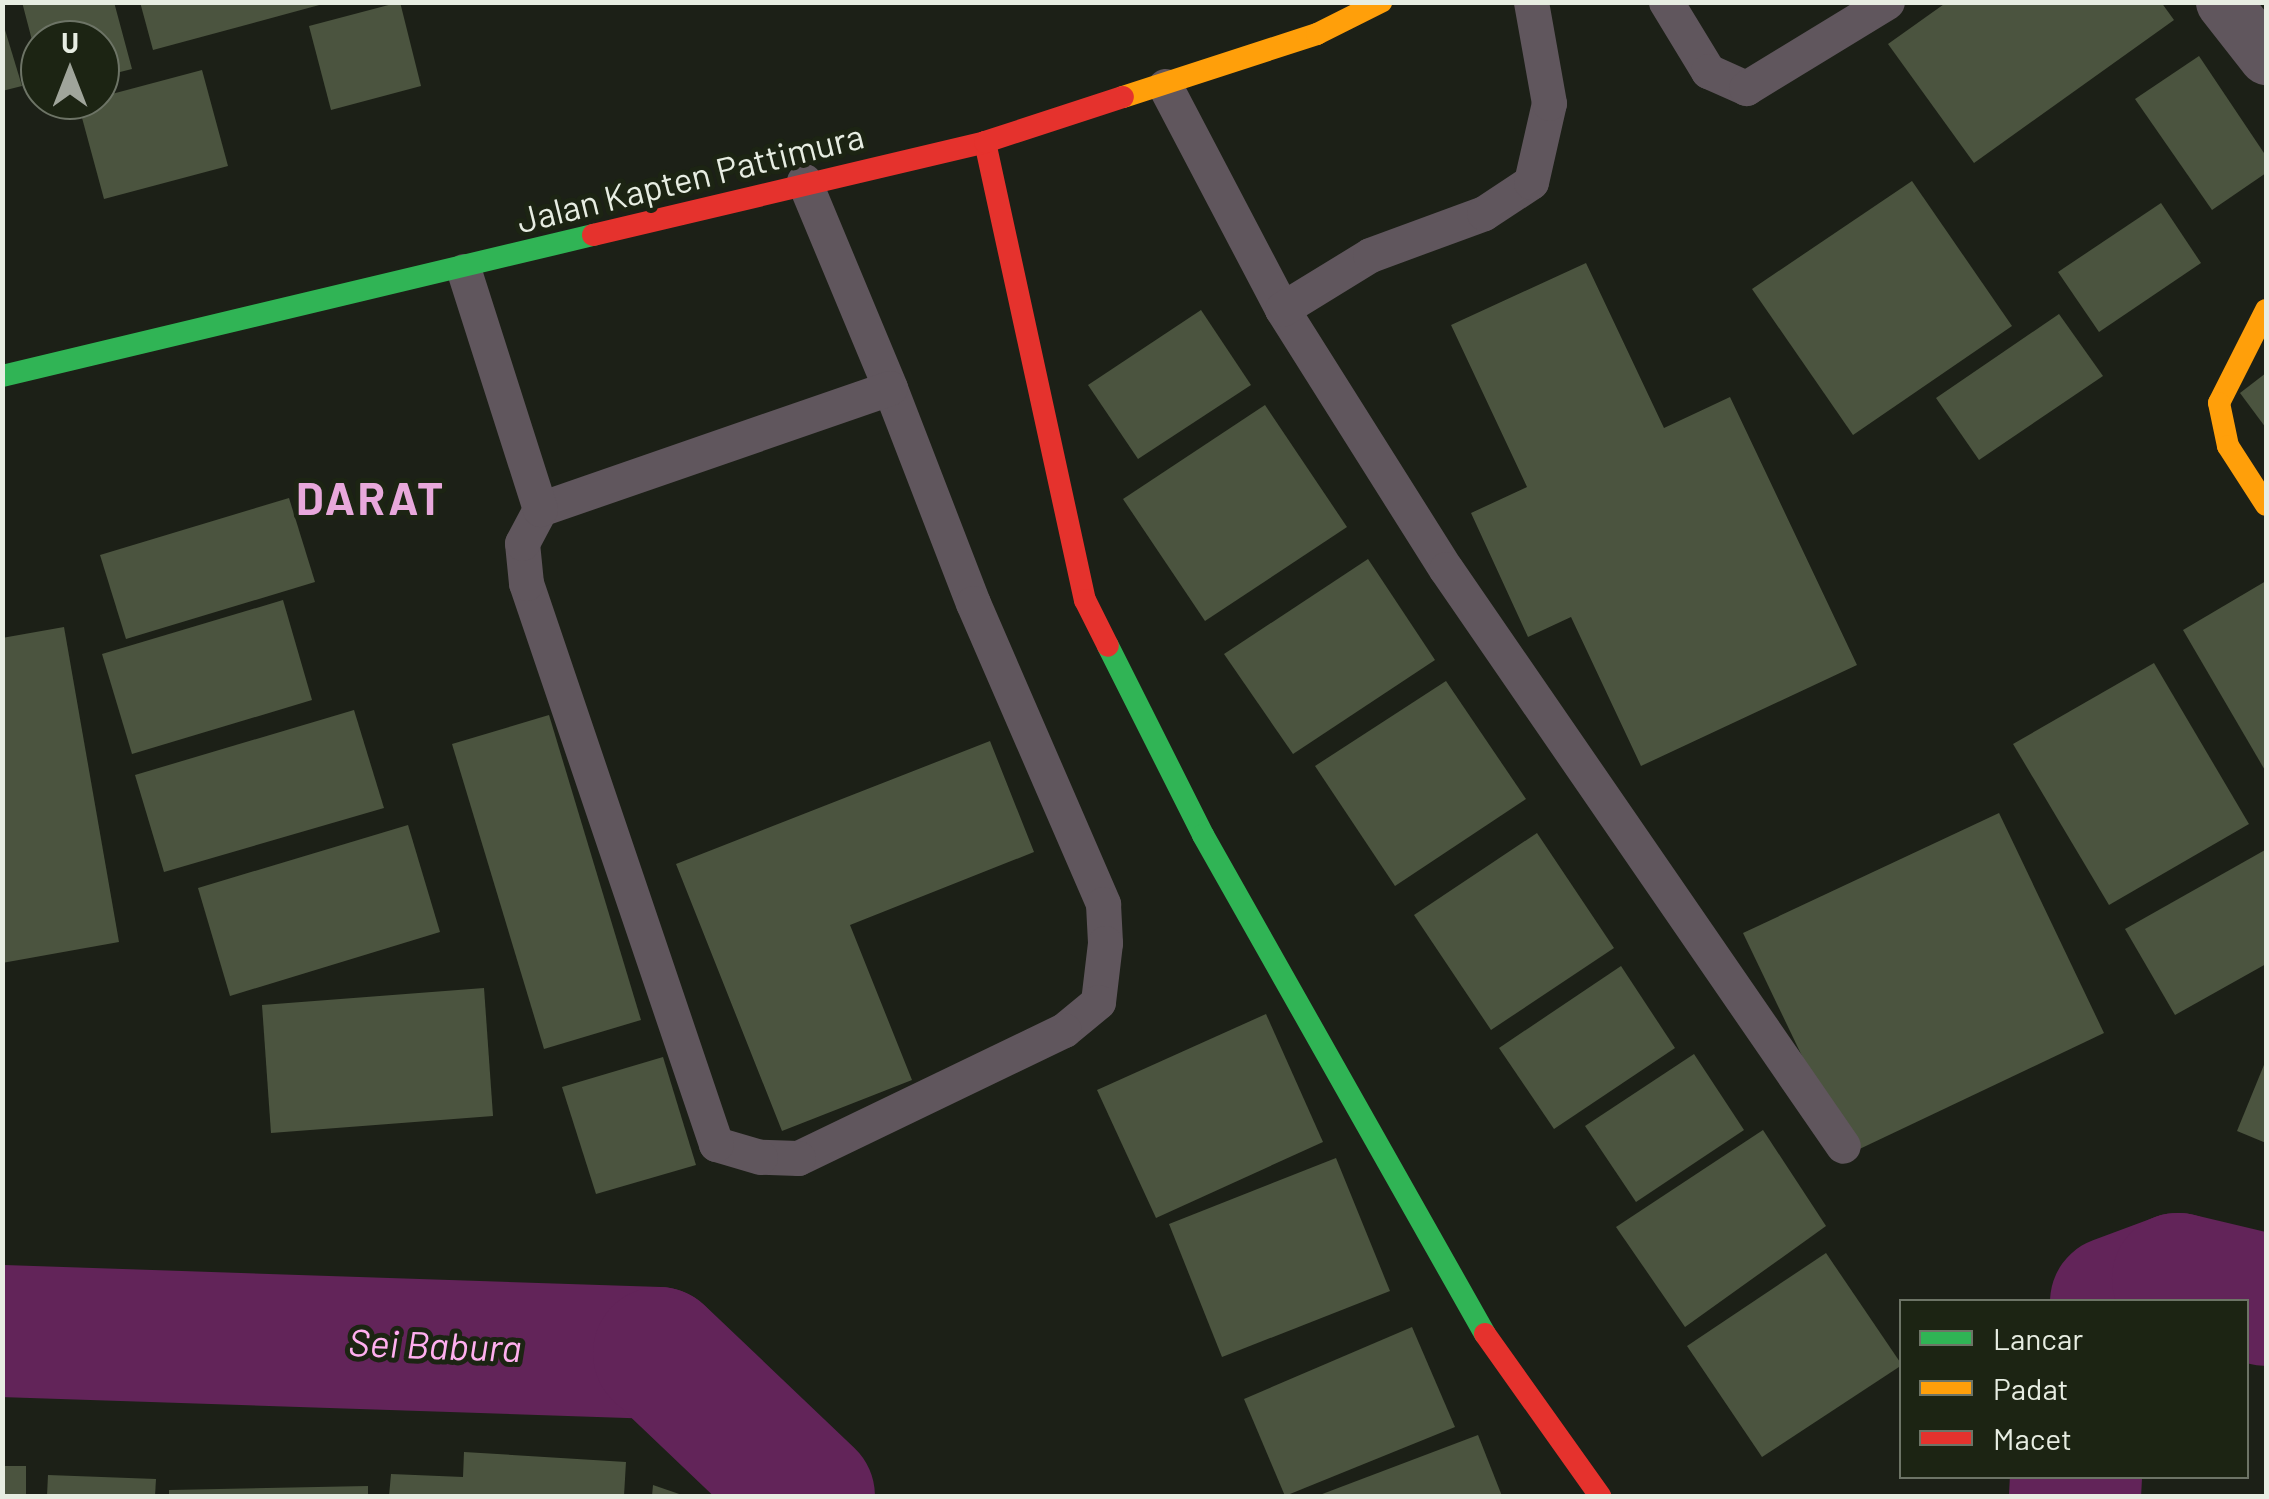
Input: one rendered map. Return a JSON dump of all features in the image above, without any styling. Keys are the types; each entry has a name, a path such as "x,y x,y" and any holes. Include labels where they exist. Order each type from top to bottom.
{"street":[{"name":"Jalan Kapten Pattimura","path":"2,376 464,271 804,181 985,142 1166,86 1381,2"},
{"path":"2223,2 2266,57"},
{"path":"985,142 1084,600 1204,834 1496,1353 1600,1496"},
{"path":"2266,310 2219,403 2228,446 2266,504"}],"lane":[{"path":"1282,309 1370,255 1484,212 1530,182 1549,103 1531,2"},
{"path":"1666,2 1708,71 1746,88 1887,2"},
{"path":"1166,86 1282,309 1446,569 1843,1146"},
{"path":"804,181 890,388 1103,904 1103,970 1098,1002 1064,1030 798,1158 716,1144 526,583 522,543 540,509 890,388"},
{"path":"464,271 540,509"}],"building":[{"path":"22,2 114,2 119,20 27,20"},
{"path":"140,2 323,2 323,4 153,50"},
{"path":"400,2 421,86 331,110 309,26"},
{"path":"1947,2 2161,2 2174,20 1974,163 1888,44"},
{"path":"2,20 20,86 2,91"},
{"path":"120,24 132,69 120,72"},
{"path":"2199,56 2266,156 2266,173 2212,210 2135,99"},
{"path":"202,70 228,166 104,199 83,120 120,120 120,92"},
{"path":"1912,181 2012,326 1853,435 1752,289"},
{"path":"2161,203 2201,263 2099,332 2058,272"},
{"path":"1586,263 1664,428 1730,397 1857,665 1641,766 1571,617 1528,637 1471,513 1527,487 1451,325"},
{"path":"1201,310 1251,385 1138,459 1088,385"},
{"path":"2059,314 2103,376 1979,460 1936,398"},
{"path":"2266,373 2266,428 2240,393"},
{"path":"1265,405 1347,527 1205,621 1123,499"},
{"path":"289,498 315,582 126,639 100,555"},
{"path":"1368,559 1435,660 1293,754 1224,654"},
{"path":"2266,581 2266,772 2183,630"},
{"path":"283,600 312,700 132,754 102,654"},
{"path":"64,627 119,942 2,963 2,638"},
{"path":"2154,663 2249,824 2109,905 2013,744"},
{"path":"1446,681 1526,799 1395,886 1315,766"},
{"path":"354,710 384,808 164,872 135,775"},
{"path":"549,715 641,1020 544,1049 452,744"},
{"path":"990,741 1034,852 850,925 912,1080 782,1131 676,864"},
{"path":"1999,813 2104,1033 1849,1154 1743,933"},
{"path":"408,825 440,932 230,996 198,888"},
{"path":"1537,833 1614,948 1491,1030 1414,915"},
{"path":"2265,850 2266,964 2175,1015 2125,929"},
{"path":"1621,966 1675,1048 1554,1129 1499,1048"},
{"path":"484,988 493,1116 271,1133 262,1005"},
{"path":"1266,1014 1323,1142 1156,1218 1097,1090"},
{"path":"1694,1054 1744,1130 1636,1202 1585,1126"},
{"path":"663,1057 696,1165 596,1194 562,1087"},
{"path":"2266,1060 2266,1143 2237,1131"},
{"path":"1763,1130 1826,1226 1685,1327 1616,1227"},
{"path":"1336,1158 1390,1291 1222,1357 1169,1224"},
{"path":"1826,1253 1899,1361 1899,1367 1762,1457 1687,1346"},
{"path":"1412,1327 1455,1427 1285,1496 1244,1399"},
{"path":"1478,1435 1502,1496 1317,1496"},
{"path":"464,1452 626,1462 624,1496 389,1496 391,1474 463,1477"},
{"path":"2,1466 26,1466 26,1496 2,1496"},
{"path":"48,1475 156,1479 155,1496 47,1496"},
{"path":"653,1485 685,1496 652,1496"},
{"path":"368,1486 368,1496 169,1496 169,1490"}],"waterway":[{"name":"Sei Babura","path":"2124,1299 2178,1279 2266,1300"},
{"name":"Sei Babura","path":"2,1331 659,1353 809,1496"},
{"name":"Sei Babura","path":"2075,1496 2076,1479"}],"traffic: fast":[{"path":"2,376 593,235"},
{"path":"1108,646 1203,835 1485,1334"}],"traffic: slow":[{"path":"1123,97 1317,34 1381,2"},
{"path":"2266,310 2219,403 2228,446 2266,505"}],"traffic: jam":[{"path":"593,235 985,142 1123,97"},
{"path":"985,142 1085,600 1108,646"},
{"path":"1485,1334 1600,1496"}],"district":[{"name":"DARAT","path":"371,498"}]}
